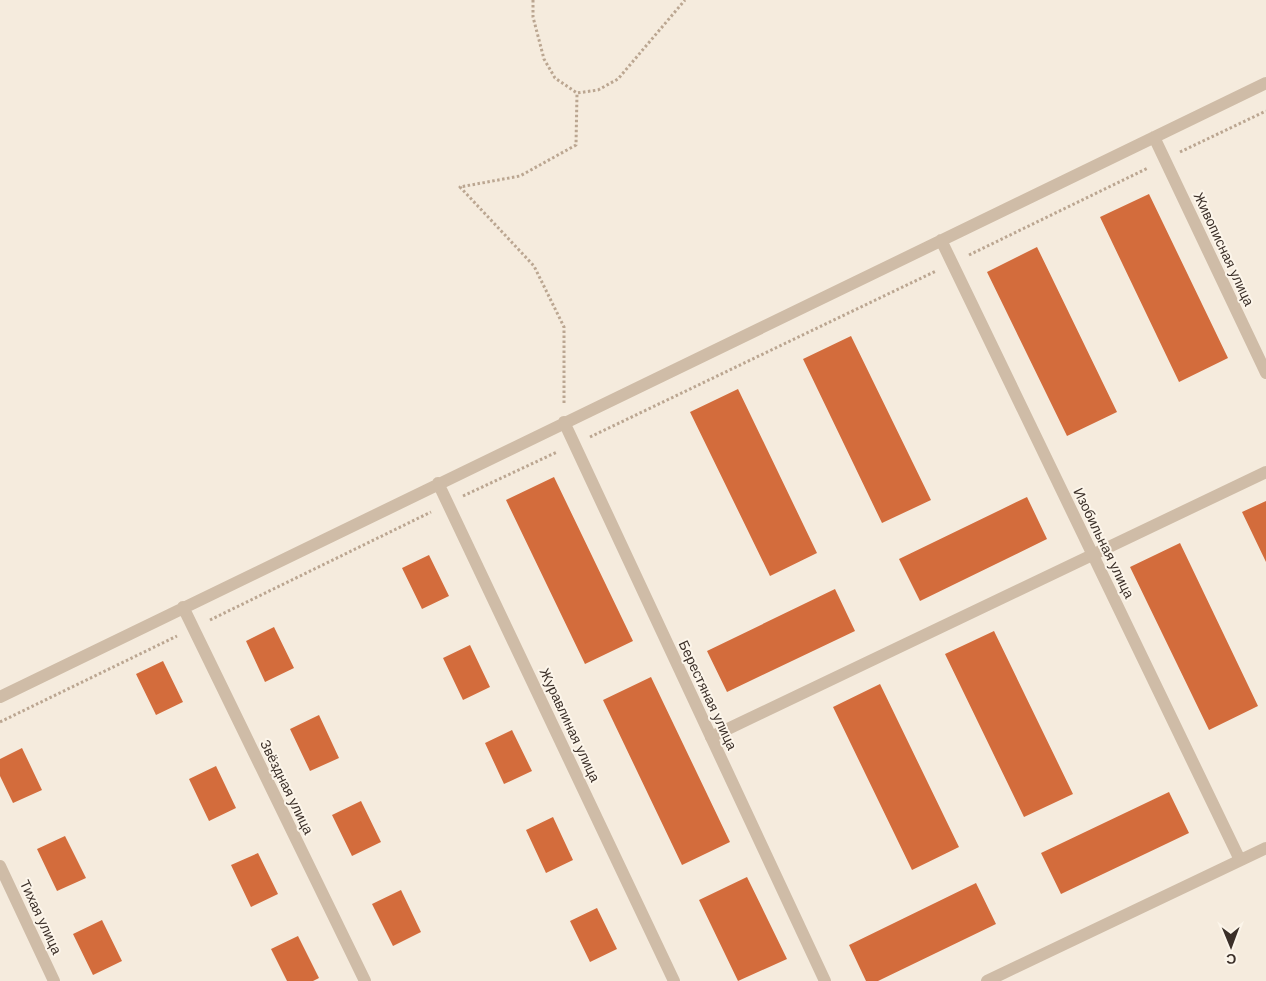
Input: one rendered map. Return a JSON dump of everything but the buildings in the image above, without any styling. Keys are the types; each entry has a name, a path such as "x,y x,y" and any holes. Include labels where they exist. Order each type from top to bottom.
{"street":[{"path":"0,696 1266,83"},
{"name":"Живописная улица","path":"1154,137 1266,373"},
{"name":"Изобильная улица","path":"942,240 1240,860"},
{"name":"Берестяная улица","path":"564,422 824,981"},
{"path":"711,737 1266,472"},
{"name":"Журавлиная улица","path":"438,483 674,981"},
{"name":"Звёздная улица","path":"183,607 365,981"},
{"path":"987,981 1266,848"},
{"name":"Тихая улица","path":"0,866 54,981"}],"path":[{"path":"532,0 533,17 544,59 555,78 577,93 598,90 618,79 685,0"},
{"path":"564,422 564,327 534,266 460,187 520,176 576,145 577,93"},
{"path":"0,722 448,503 953,263 1266,111"}]}
